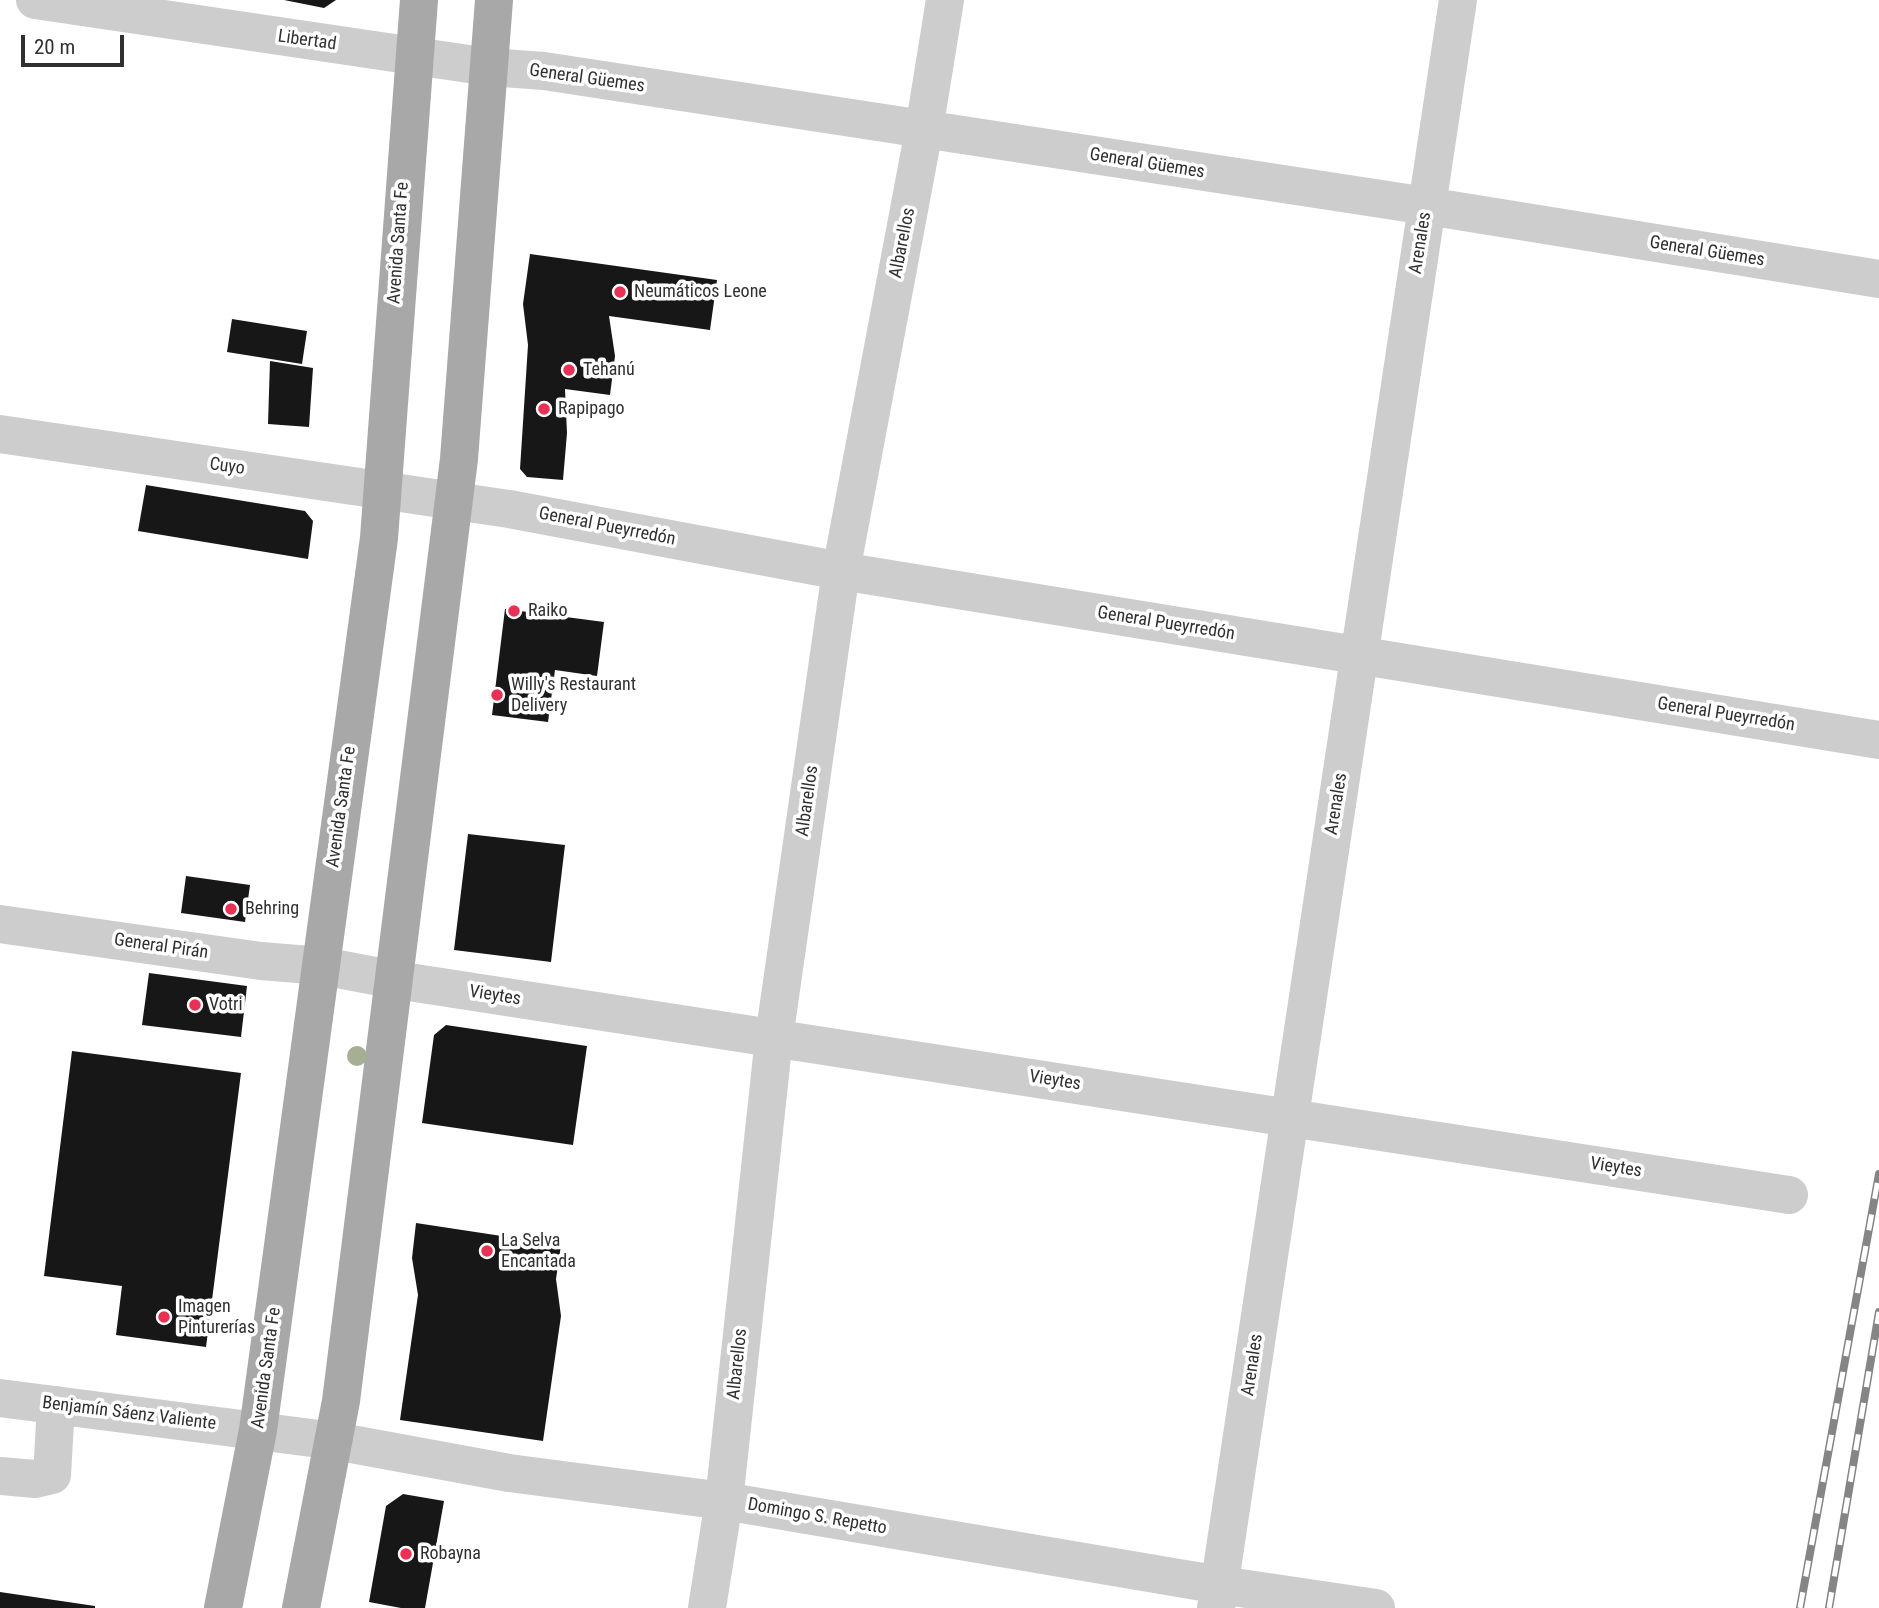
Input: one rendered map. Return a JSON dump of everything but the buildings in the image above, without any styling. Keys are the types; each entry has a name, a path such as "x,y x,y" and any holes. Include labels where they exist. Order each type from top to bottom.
{"main road":[{"name":"Avenida Santa Fe","path":"223,1608 258,1430 322,966 383,491 419,0"},
{"path":"301,1608 335,1441 396,981 454,502 494,0"}],"street":[{"name":"Libertad","path":"35,0 414,55"},
{"name":"Albarellos","path":"707,1608 723,1501 774,1038 841,571 924,130 945,0"},
{"name":"Arenales","path":"1218,1597 1458,0"},
{"name":"General Güemes","path":"414,55 489,67 544,71 1427,206 1879,279"},
{"name":"Cuyo","path":"0,434 454,502"},
{"name":"General Pueyrredón","path":"454,502 509,509 841,571 1879,740"},
{"name":"General Pirán","path":"0,924 261,961 322,966"},
{"name":"Vieytes","path":"322,966 396,981 1289,1116 1789,1195"},
{"name":"Benjamín Sáenz Valiente","path":"0,1398 258,1430"},
{"path":"0,1476 35,1479 52,1475 57,1405"},
{"name":"Domingo S. Repetto","path":"258,1430 335,1441 509,1473 723,1501 1218,1597 1376,1608"}],"railway":[{"path":"1800,1608 1879,1174"},
{"path":"1829,1608 1879,1312"}],"place":[{"name":"Neumáticos Leone","path":"620,292"},
{"name":"Tehanú","path":"569,370"},
{"name":"Rapipago","path":"544,409"},
{"name":"Raiko","path":"514,611"},
{"name":"Willy's Restaurant Delivery","path":"497,695"},
{"name":"Behring","path":"231,909"},
{"name":"Votri","path":"195,1005"},
{"name":"La Selva Encantada","path":"487,1251"},
{"name":"Imagen Pinturerías","path":"164,1317"},
{"name":"Robayna","path":"406,1554"}]}
